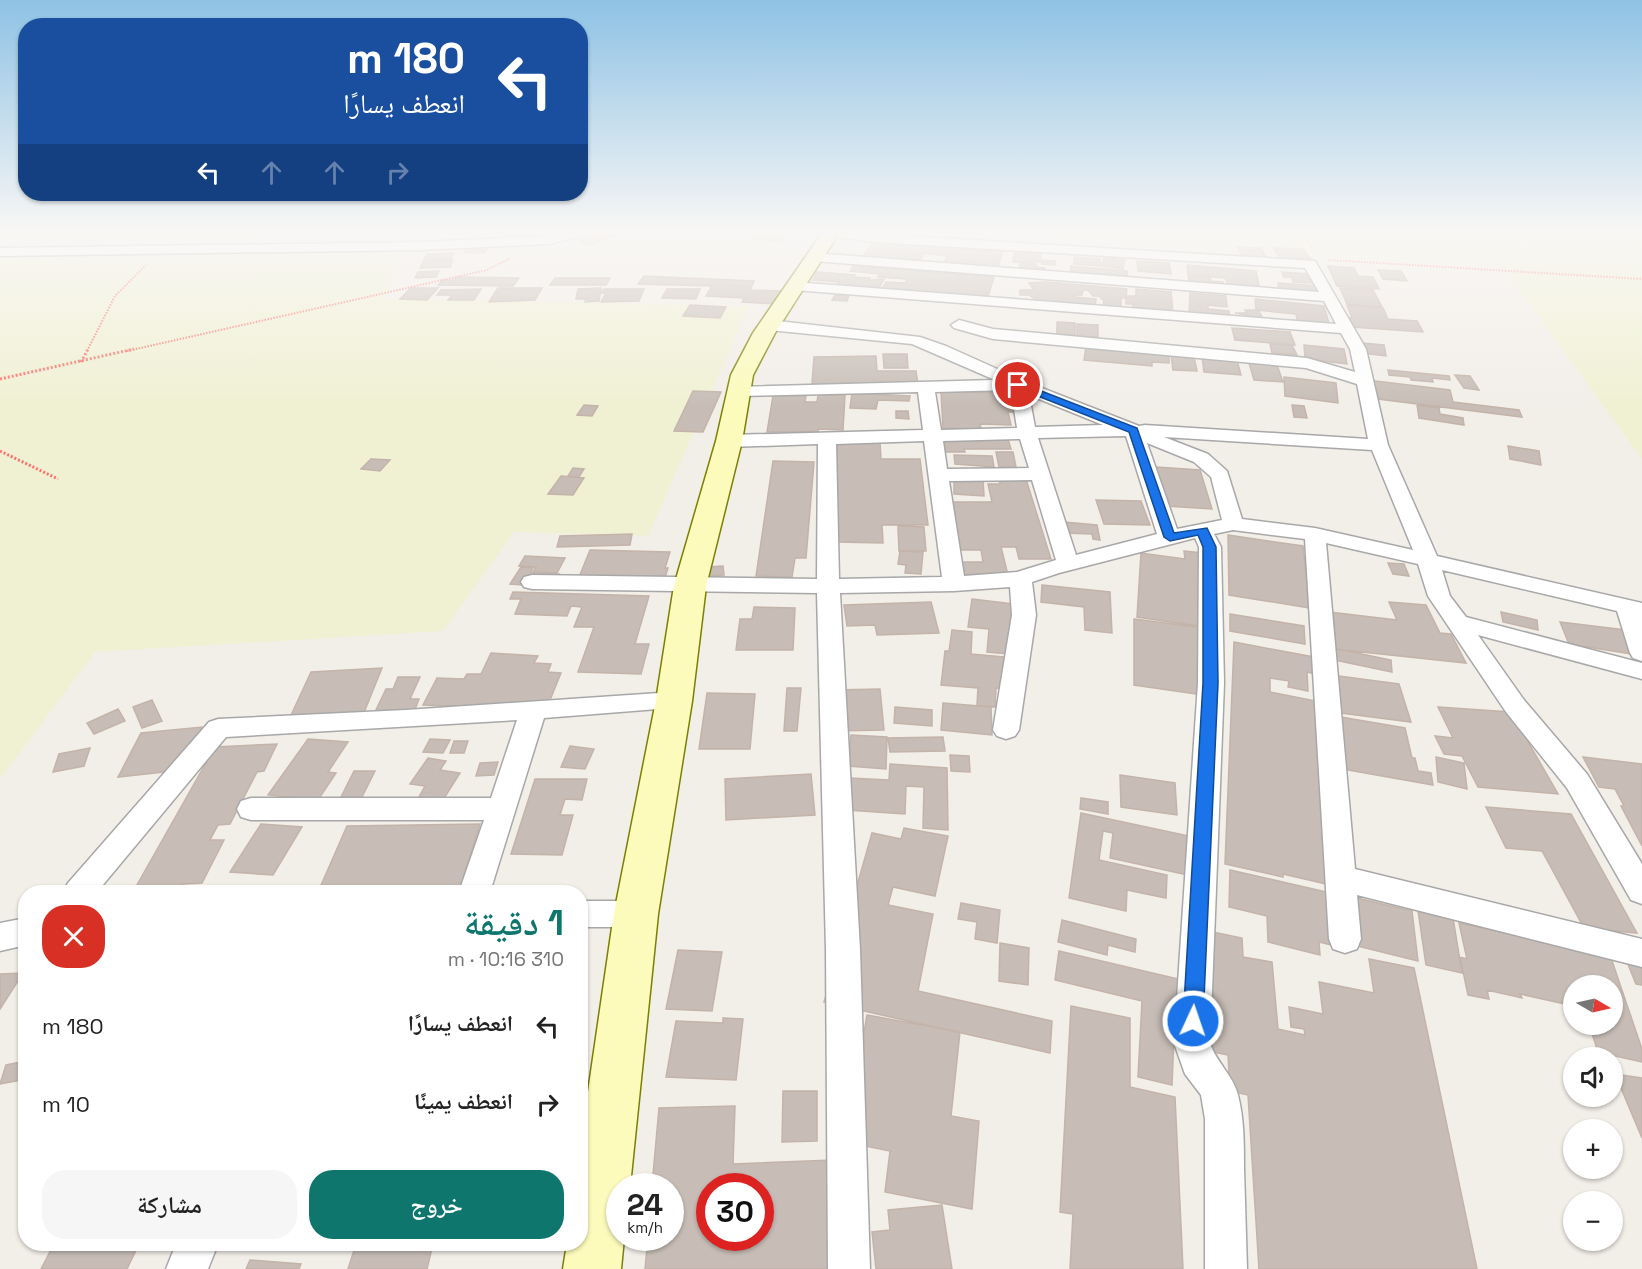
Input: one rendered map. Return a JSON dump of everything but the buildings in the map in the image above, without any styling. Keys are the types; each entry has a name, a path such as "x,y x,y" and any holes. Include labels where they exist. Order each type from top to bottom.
{"main road":[{"path":"592,1269 636,914 674,701 690,586 729,441 742,375 791,289"}],"street":[{"path":"1030,289 1183,301 1328,297"},
{"path":"1030,289 1183,301 1346,329"},
{"path":"1133,289 1133,297"},
{"path":"1183,289 1183,301 1212,338 1241,356"},
{"path":"1325,289 1358,349 1379,445 1427,558 1439,596 1515,706 1577,781 1642,891"},
{"path":"769,325 914,340 940,349 1018,385 1201,458 1213,466 1220,475 1233,524"},
{"path":"959,325 993,334 1307,363 1365,381"},
{"path":"738,391 1018,385"},
{"path":"1018,385 1028,435 1068,563"},
{"path":"926,388 954,584"},
{"path":"1133,430 1170,537"},
{"path":"729,441 1028,435 1133,430 1184,431 1379,445"},
{"path":"827,439 828,586 843,950 849,1269"},
{"path":"938,475 1041,474"},
{"path":"532,582 690,586 828,586 954,584 1020,579 1068,563 1170,537 1233,524 1315,534 1427,558 1635,608 1642,653"},
{"path":"1202,531 1210,547 1211,683 1192,1043 1198,1062 1211,1077 1219,1093 1224,1119 1226,1269"},
{"path":"1315,534 1345,939"},
{"path":"1006,730 1023,615 1020,579"},
{"path":"1456,622 1642,671"},
{"path":"85,885 218,728 674,701"},
{"path":"477,885 534,710"},
{"path":"251,809 502,809"},
{"path":"1340,878 1642,953"},
{"path":"588,914 636,914"},
{"path":"0,937 18,934"},
{"path":"187,1269 194,1251"}],"path":[{"path":"81,362 115,296 122,289"},
{"path":"0,379 402,289"},
{"path":"0,451 58,479"}],"green space":[{"path":"0,289 389,289 386,299 749,306 648,536 514,532 443,631 95,652 0,779"},
{"path":"1518,289 1642,289 1642,459"}],"route":[{"path":"1018,385 1133,430 1170,537 1202,531 1210,547 1211,683 1193,1021"}]}
